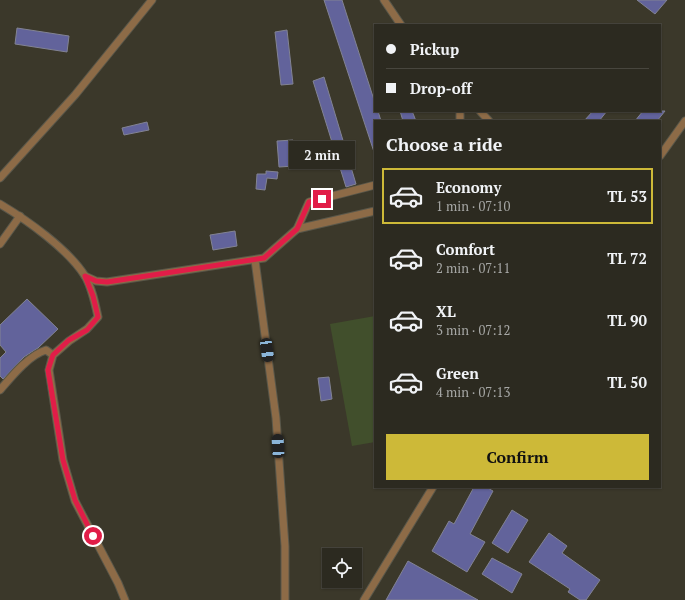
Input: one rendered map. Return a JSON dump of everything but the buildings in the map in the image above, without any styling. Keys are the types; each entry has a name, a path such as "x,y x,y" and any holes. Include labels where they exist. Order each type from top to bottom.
{"street":[{"path":"0,178 75,95 152,0"},
{"path":"384,0 400,24"},
{"path":"481,112 488,120"},
{"path":"661,155 685,122"},
{"path":"85,276 96,281 107,282 264,258 297,229 309,202 374,185"},
{"path":"0,204 20,216 70,256 85,276 93,296 98,317 87,330 69,340 53,355 48,370 63,460 75,500 118,583 125,600"},
{"path":"297,229 374,211"},
{"path":"0,244 20,216"},
{"path":"255,260 276,418 285,546 285,600"},
{"path":"0,390 9,379 39,352 46,350 53,355"},
{"path":"364,600 432,488"}],"green space":[{"path":"374,316 374,442 352,446 330,324"}],"route":[{"path":"93,536 75,500 63,460 48,370 53,355 69,340 87,330 98,317 93,296 85,276 96,281 107,282 264,258 297,229 309,202 322,199"}]}
